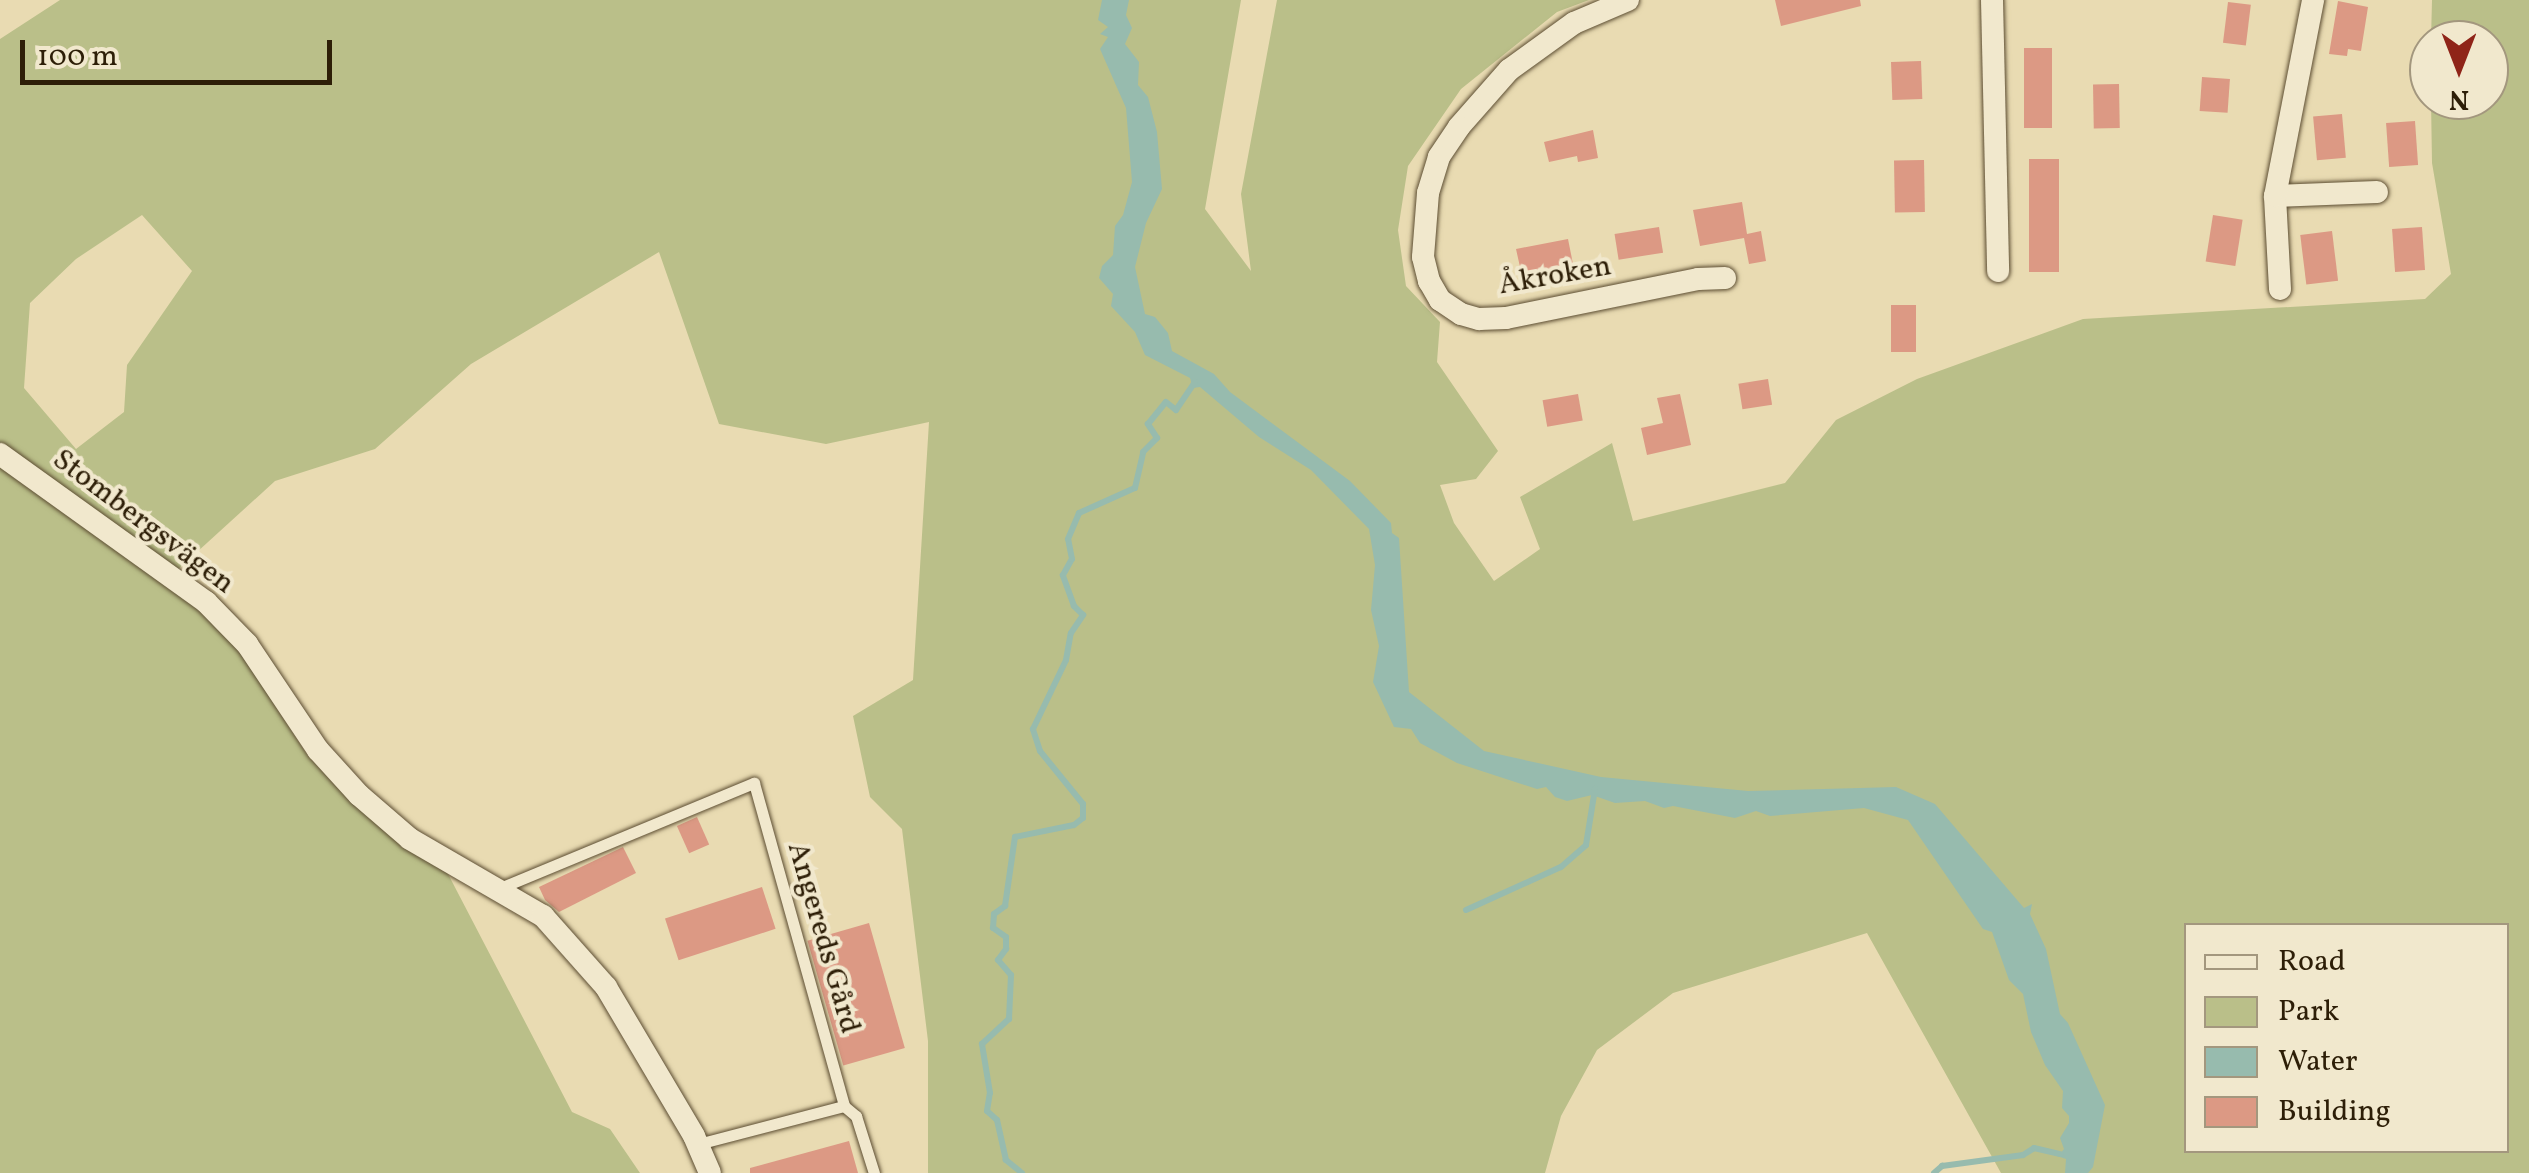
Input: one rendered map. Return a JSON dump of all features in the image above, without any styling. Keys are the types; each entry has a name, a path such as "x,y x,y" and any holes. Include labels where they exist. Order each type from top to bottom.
{"street":[{"name":"Åkroken","path":"1628,0 1574,23 1510,70 1459,127 1438,157 1428,193 1422,257 1429,280 1440,300 1460,314 1479,319 1506,318 1698,279 1725,278"},
{"path":"1992,0 1998,271"},
{"path":"2280,289 2275,196 2313,0"},
{"path":"2275,196 2377,192"},
{"name":"Stombergsvägen","path":"0,454 206,602 247,644 318,750 358,795 410,839 544,916 606,987 698,1144 710,1173"}],"lane":[{"name":"Angereds Gård","path":"499,888 754,783 844,1106 856,1116 874,1173"},
{"path":"698,1144 844,1106"}],"green space":[{"path":"60,0 1241,0 1205,209 1251,271 1241,194 1277,0 1589,0 1557,12 1461,89 1408,166 1398,230 1406,286 1440,322 1437,362 1498,451 1476,479 1440,485 1454,523 1494,581 1540,549 1520,497 1612,443 1633,521 1785,483 1836,420 1917,379 2083,319 2425,299 2451,274 2432,163 2431,120 2509,120 2509,20 2432,20 2432,0 2529,0 2529,1173 2001,1173 1867,933 1673,993 1597,1050 1561,1116 1545,1173 928,1173 928,1041 902,829 870,797 853,716 913,680 929,422 826,444 719,424 659,252 471,364 375,449 275,481 163,583 201,608 241,654 308,756 349,800 447,872 572,1112 610,1129 640,1173 0,1173 0,39","holes":["142,215 192,271 127,365 124,412 76,449 24,388 30,303 76,259"]}],"water":[{"path":"1102,0 1129,0 1126,15 1132,28 1125,44 1139,62 1138,85 1148,97 1157,132 1162,189 1146,223 1135,267 1145,314 1155,317 1168,333 1172,351 1214,374 1230,392 1350,481 1391,523 1392,533 1399,538 1409,692 1484,751 1601,777 1748,791 1896,787 1935,804 2024,908 2032,904 2030,914 2046,949 2060,1014 2068,1023 2105,1105 2093,1167 2088,1173 2065,1173 2066,1159 2054,1155 2054,1151 2060,1154 2064,1149 2060,1138 2069,1123 2062,1108 2063,1091 2045,1065 2031,1032 2023,994 2009,980 1992,932 1983,929 1908,820 1864,808 1770,816 1756,811 1735,818 1673,806 1664,808 1645,801 1615,803 1592,795 1567,801 1555,797 1546,787 1537,789 1457,763 1420,743 1411,729 1394,727 1373,682 1379,646 1371,610 1375,565 1369,529 1311,470 1259,437 1200,387 1193,388 1190,378 1145,355 1135,332 1111,306 1113,294 1099,278 1102,266 1113,255 1115,226 1123,215 1132,182 1126,108 1100,49 1108,37 1100,34 1108,27 1098,20"}],"building":[{"path":"1775,0 1860,0 1861,6 1781,26"},
{"path":"2338,1 2368,7 2361,51 2348,49 2347,56 2329,54"},
{"path":"2228,2 2251,5 2246,45 2223,43"},
{"path":"2024,48 2052,48 2052,128 2024,128"},
{"path":"1921,61 1922,99 1892,100 1891,62"},
{"path":"2202,77 2230,79 2228,113 2200,111"},
{"path":"2093,84 2119,84 2120,128 2094,128"},
{"path":"2342,114 2346,158 2317,160 2313,117"},
{"path":"2415,121 2418,165 2389,167 2386,123"},
{"path":"1593,130 1598,158 1578,162 1577,156 1549,162 1544,142"},
{"path":"2029,159 2059,159 2059,272 2029,272"},
{"path":"1924,160 1925,212 1895,213 1894,161"},
{"path":"1742,202 1747,234 1761,231 1766,261 1749,264 1744,238 1700,246 1693,210"},
{"path":"2213,215 2243,220 2235,266 2206,261"},
{"path":"1659,227 1663,253 1619,260 1615,234"},
{"path":"2422,227 2425,270 2395,272 2392,229"},
{"path":"2332,231 2338,281 2306,285 2300,235"},
{"path":"1568,239 1575,274 1543,280 1541,272 1522,276 1516,249"},
{"path":"1891,305 1916,305 1916,352 1891,352"},
{"path":"1768,379 1772,405 1742,409 1738,384"},
{"path":"1578,394 1583,421 1547,427 1543,400"},
{"path":"1680,394 1691,445 1647,455 1641,428 1663,423 1657,398"},
{"path":"697,817 709,844 689,853 677,826"},
{"path":"623,847 636,873 559,912 545,900 539,887"},
{"path":"762,887 776,929 679,960 665,919"},
{"path":"869,923 905,1048 843,1066 807,941"},
{"path":"849,1141 858,1173 750,1173 750,1168"}],"waterway":[{"path":"1022,1173 1006,1160 997,1120 987,1111 990,1093 982,1044 1009,1019 1011,975 998,960 1006,949 1006,937 993,928 994,914 1005,906 1015,837 1074,825 1083,818 1083,804 1040,751 1033,729 1066,660 1071,633 1083,615 1074,606 1063,575 1072,559 1068,539 1079,513 1135,488 1143,452 1157,438 1148,424 1166,402 1176,410 1195,382"},
{"path":"1466,910 1561,867 1586,845 1595,789"},
{"path":"1934,1173 1942,1166 2023,1155 2034,1148 2060,1154"}]}
